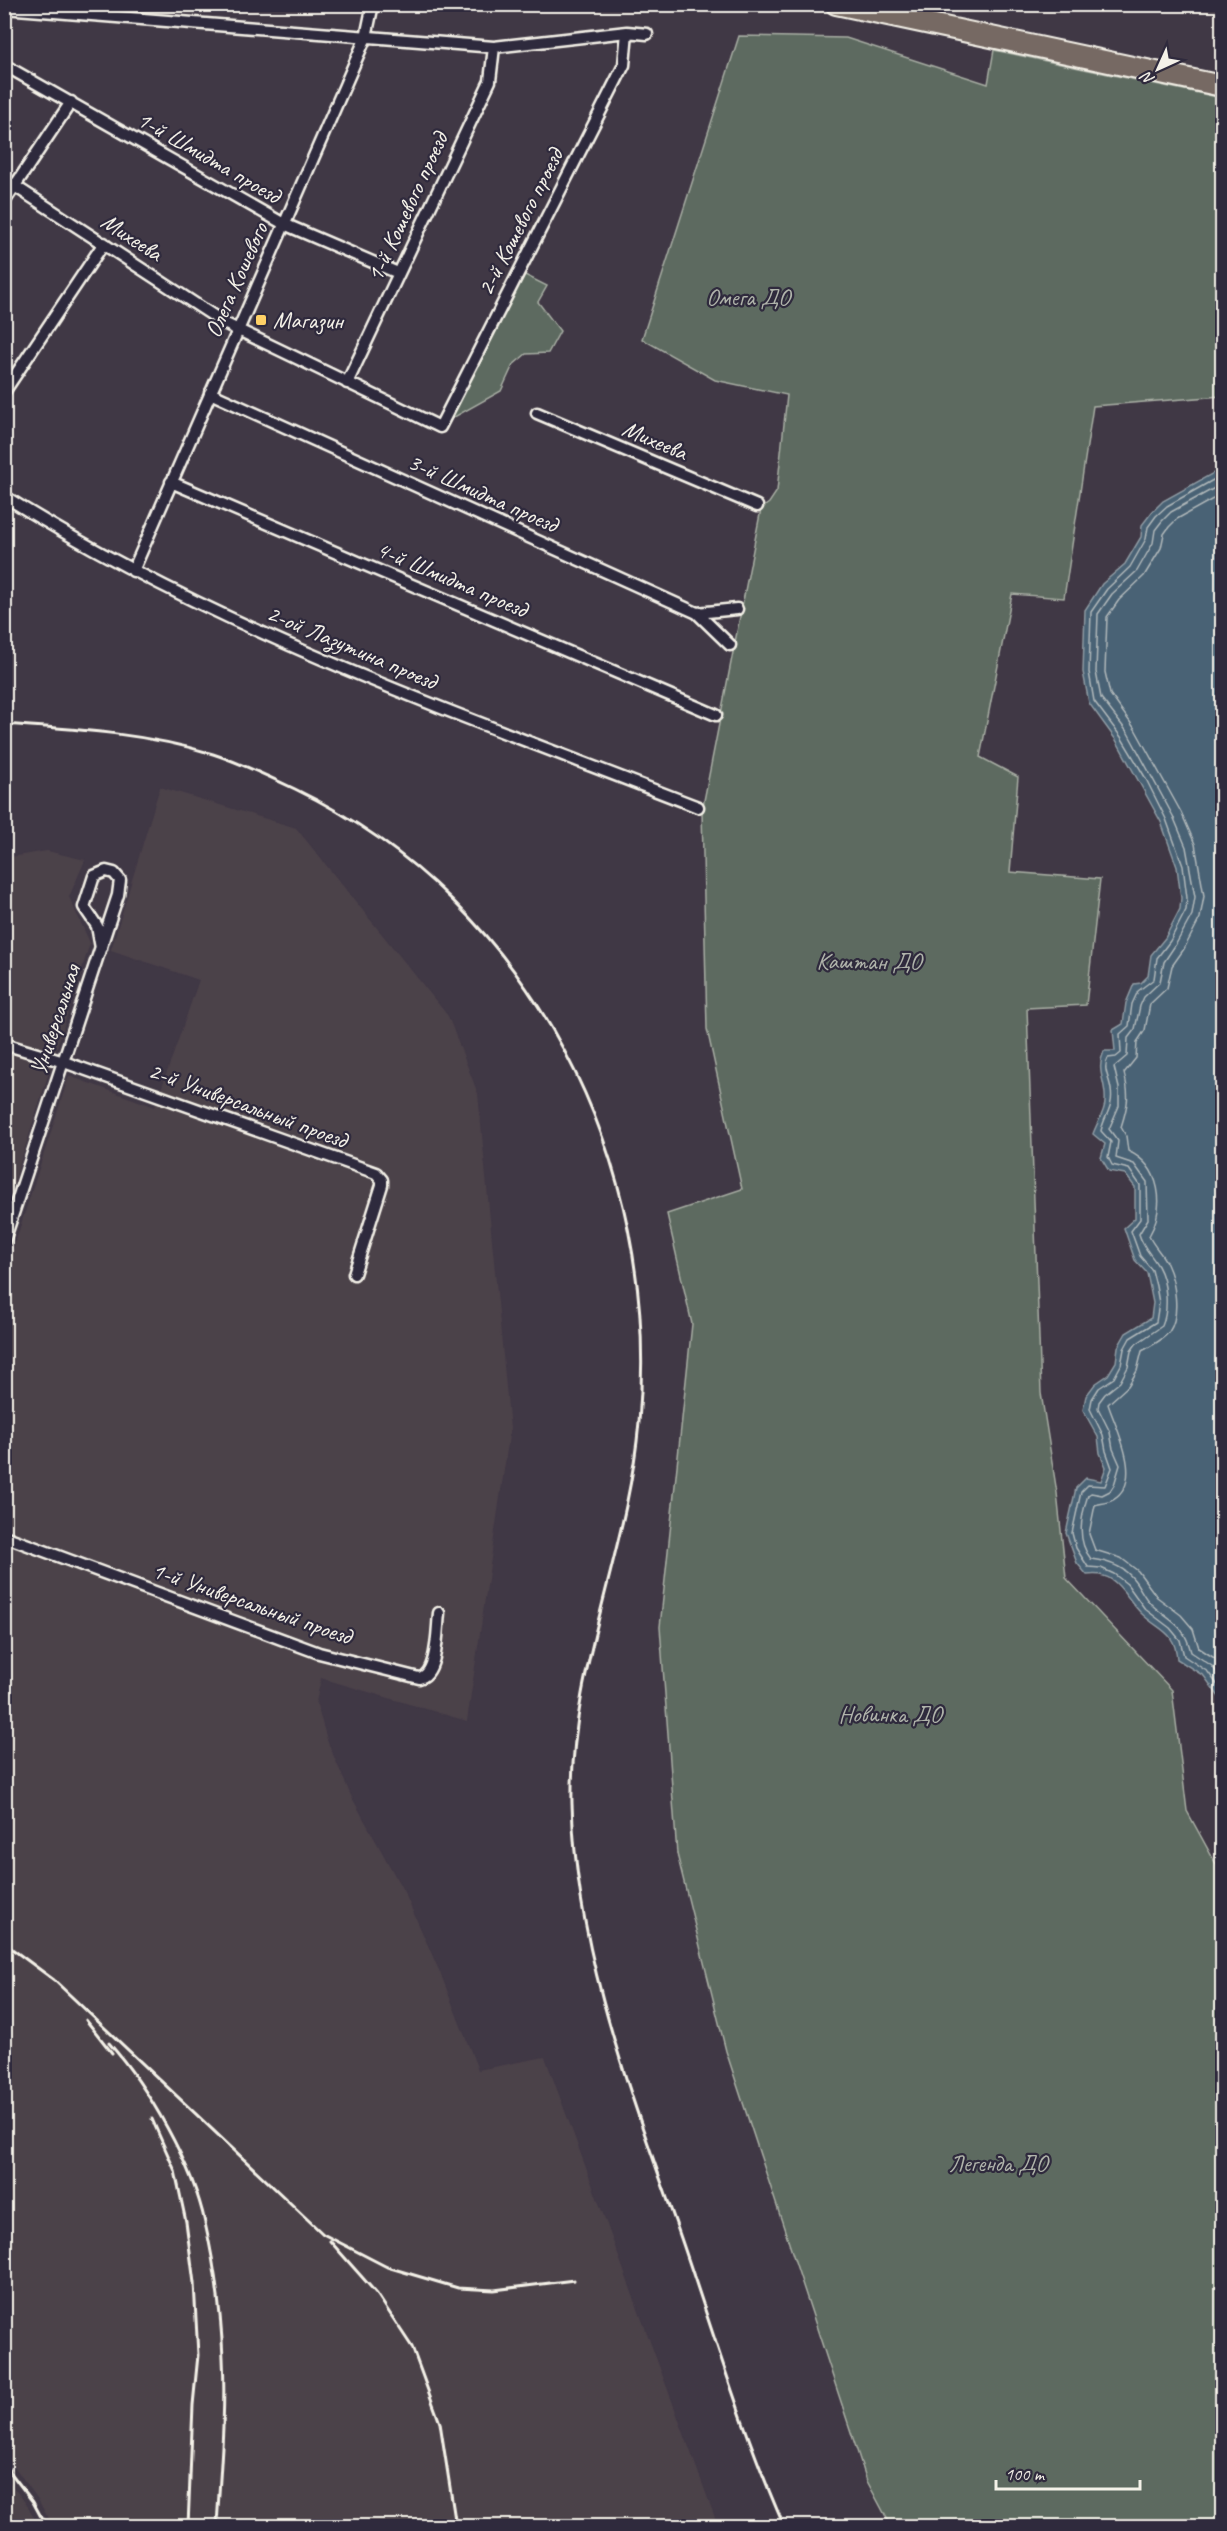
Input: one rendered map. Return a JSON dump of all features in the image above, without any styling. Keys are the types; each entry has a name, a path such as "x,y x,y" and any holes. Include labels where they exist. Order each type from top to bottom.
{"highway":[{"path":"836,4 1222,87"}],"street":[{"name":"Олега Кошевого","path":"133,571 366,37 373,4"},
{"path":"4,8 494,47 627,32 647,34"},
{"name":"2-й Кошевого проезд","path":"348,383 440,428 624,65 627,32"},
{"name":"1-й Кошевого проезд","path":"348,383 490,81 494,47"},
{"name":"1-й Шмидта проезд","path":"4,65 284,224 398,273"},
{"path":"4,202 71,102"},
{"name":"Михеева","path":"4,179 237,330"},
{"path":"4,392 104,243"},
{"path":"237,330 348,383"},
{"name":"3-й Шмидта проезд","path":"210,393 697,613 730,645"},
{"name":"Михеева","path":"537,413 757,506"},
{"name":"4-й Шмидта проезд","path":"171,482 716,715"},
{"name":"2-ой Лазутина проезд","path":"4,496 176,594 347,670 698,807"},
{"path":"697,613 737,609"},
{"name":"Универсальная","path":"4,1241 121,884 114,873 106,871 94,876 84,902 84,907 97,926 100,948"},
{"name":"2-й Универсальный проезд","path":"4,1044 64,1062 381,1176 382,1185 354,1274"},
{"name":"1-й Универсальный проезд","path":"4,1536 319,1653 419,1678 424,1677 432,1669 439,1613"}],"shaded area":[{"path":"160,787 296,828 448,1016 478,1094 510,1429 467,1721 321,1678 316,1702 328,1743 351,1796 406,1896 441,1975 478,2070 545,2057 718,2526 52,2526 38,2499 5,2454 5,1274 69,1076 155,1107 199,980 111,950"},
{"path":"47,851 85,860 69,897 90,943 5,1211 5,858"},
{"path":"4,2475 27,2505 39,2526 5,2526"}],"green space":[{"path":"739,36 846,38 988,84 994,50 1222,98 1222,396 1093,406 1064,598 1012,594 980,757 1018,777 1010,872 1100,879 1086,1005 1027,1008 1041,1393 1057,1493 1066,1578 1172,1690 1187,1811 1222,1875 1222,2526 891,2526 867,2481 726,2051 677,1854 660,1627 692,1324 667,1214 742,1189 707,1029 702,811 761,509 769,503 777,491 787,395 715,380 642,339"},
{"path":"523,274 547,286 538,302 560,331 548,353 526,354 513,365 501,391 449,420"}],"water":[{"path":"1222,466 1222,1701 1204,1676 1177,1659 1176,1649 1169,1636 1141,1613 1113,1580 1097,1574 1087,1575 1077,1563 1066,1533 1076,1488 1086,1478 1101,1481 1106,1467 1100,1453 1098,1437 1083,1410 1086,1396 1095,1384 1108,1375 1116,1362 1118,1347 1126,1333 1151,1318 1153,1303 1147,1273 1135,1260 1124,1228 1135,1218 1135,1187 1125,1174 1109,1171 1101,1158 1105,1144 1093,1134 1105,1106 1101,1071 1102,1058 1104,1051 1115,1051 1113,1030 1123,1024 1126,1003 1134,984 1141,983 1148,976 1151,955 1165,938 1180,909 1181,898 1177,867 1161,822 1116,740 1089,703 1083,672 1085,610 1102,584 1125,564 1141,537 1142,525 1152,512 1163,501 1219,470"}],"railway":[{"path":"4,724 83,730 135,737 213,754 295,789 379,838 452,900 514,971 564,1051 603,1138 628,1230 641,1325 639,1422 633,1470 580,1707 574,1755 572,1804 576,1861 584,1917 596,1973 627,2082 743,2422 784,2526"},
{"path":"4,1943 54,1980 323,2234 387,2267 458,2288 494,2290 574,2280"},
{"path":"86,2020 112,2053"},
{"path":"109,2043 139,2082 180,2152 199,2200 205,2223 217,2290 224,2379 217,2526"},
{"path":"152,2119 175,2171 186,2222 194,2283 198,2355 193,2405 188,2526"},
{"path":"330,2241 377,2294 412,2347 440,2423 456,2526"},
{"path":"4,2464 33,2502 46,2526"}],"place":[{"name":"Магазин","path":"261,320"}],"park label":[{"name":"Омега ДО","path":"748,297"},
{"name":"Каштан ДО","path":"869,961"},
{"name":"Новинка ДО","path":"890,1714"},
{"name":"Легенда ДО","path":"998,2163"}]}
